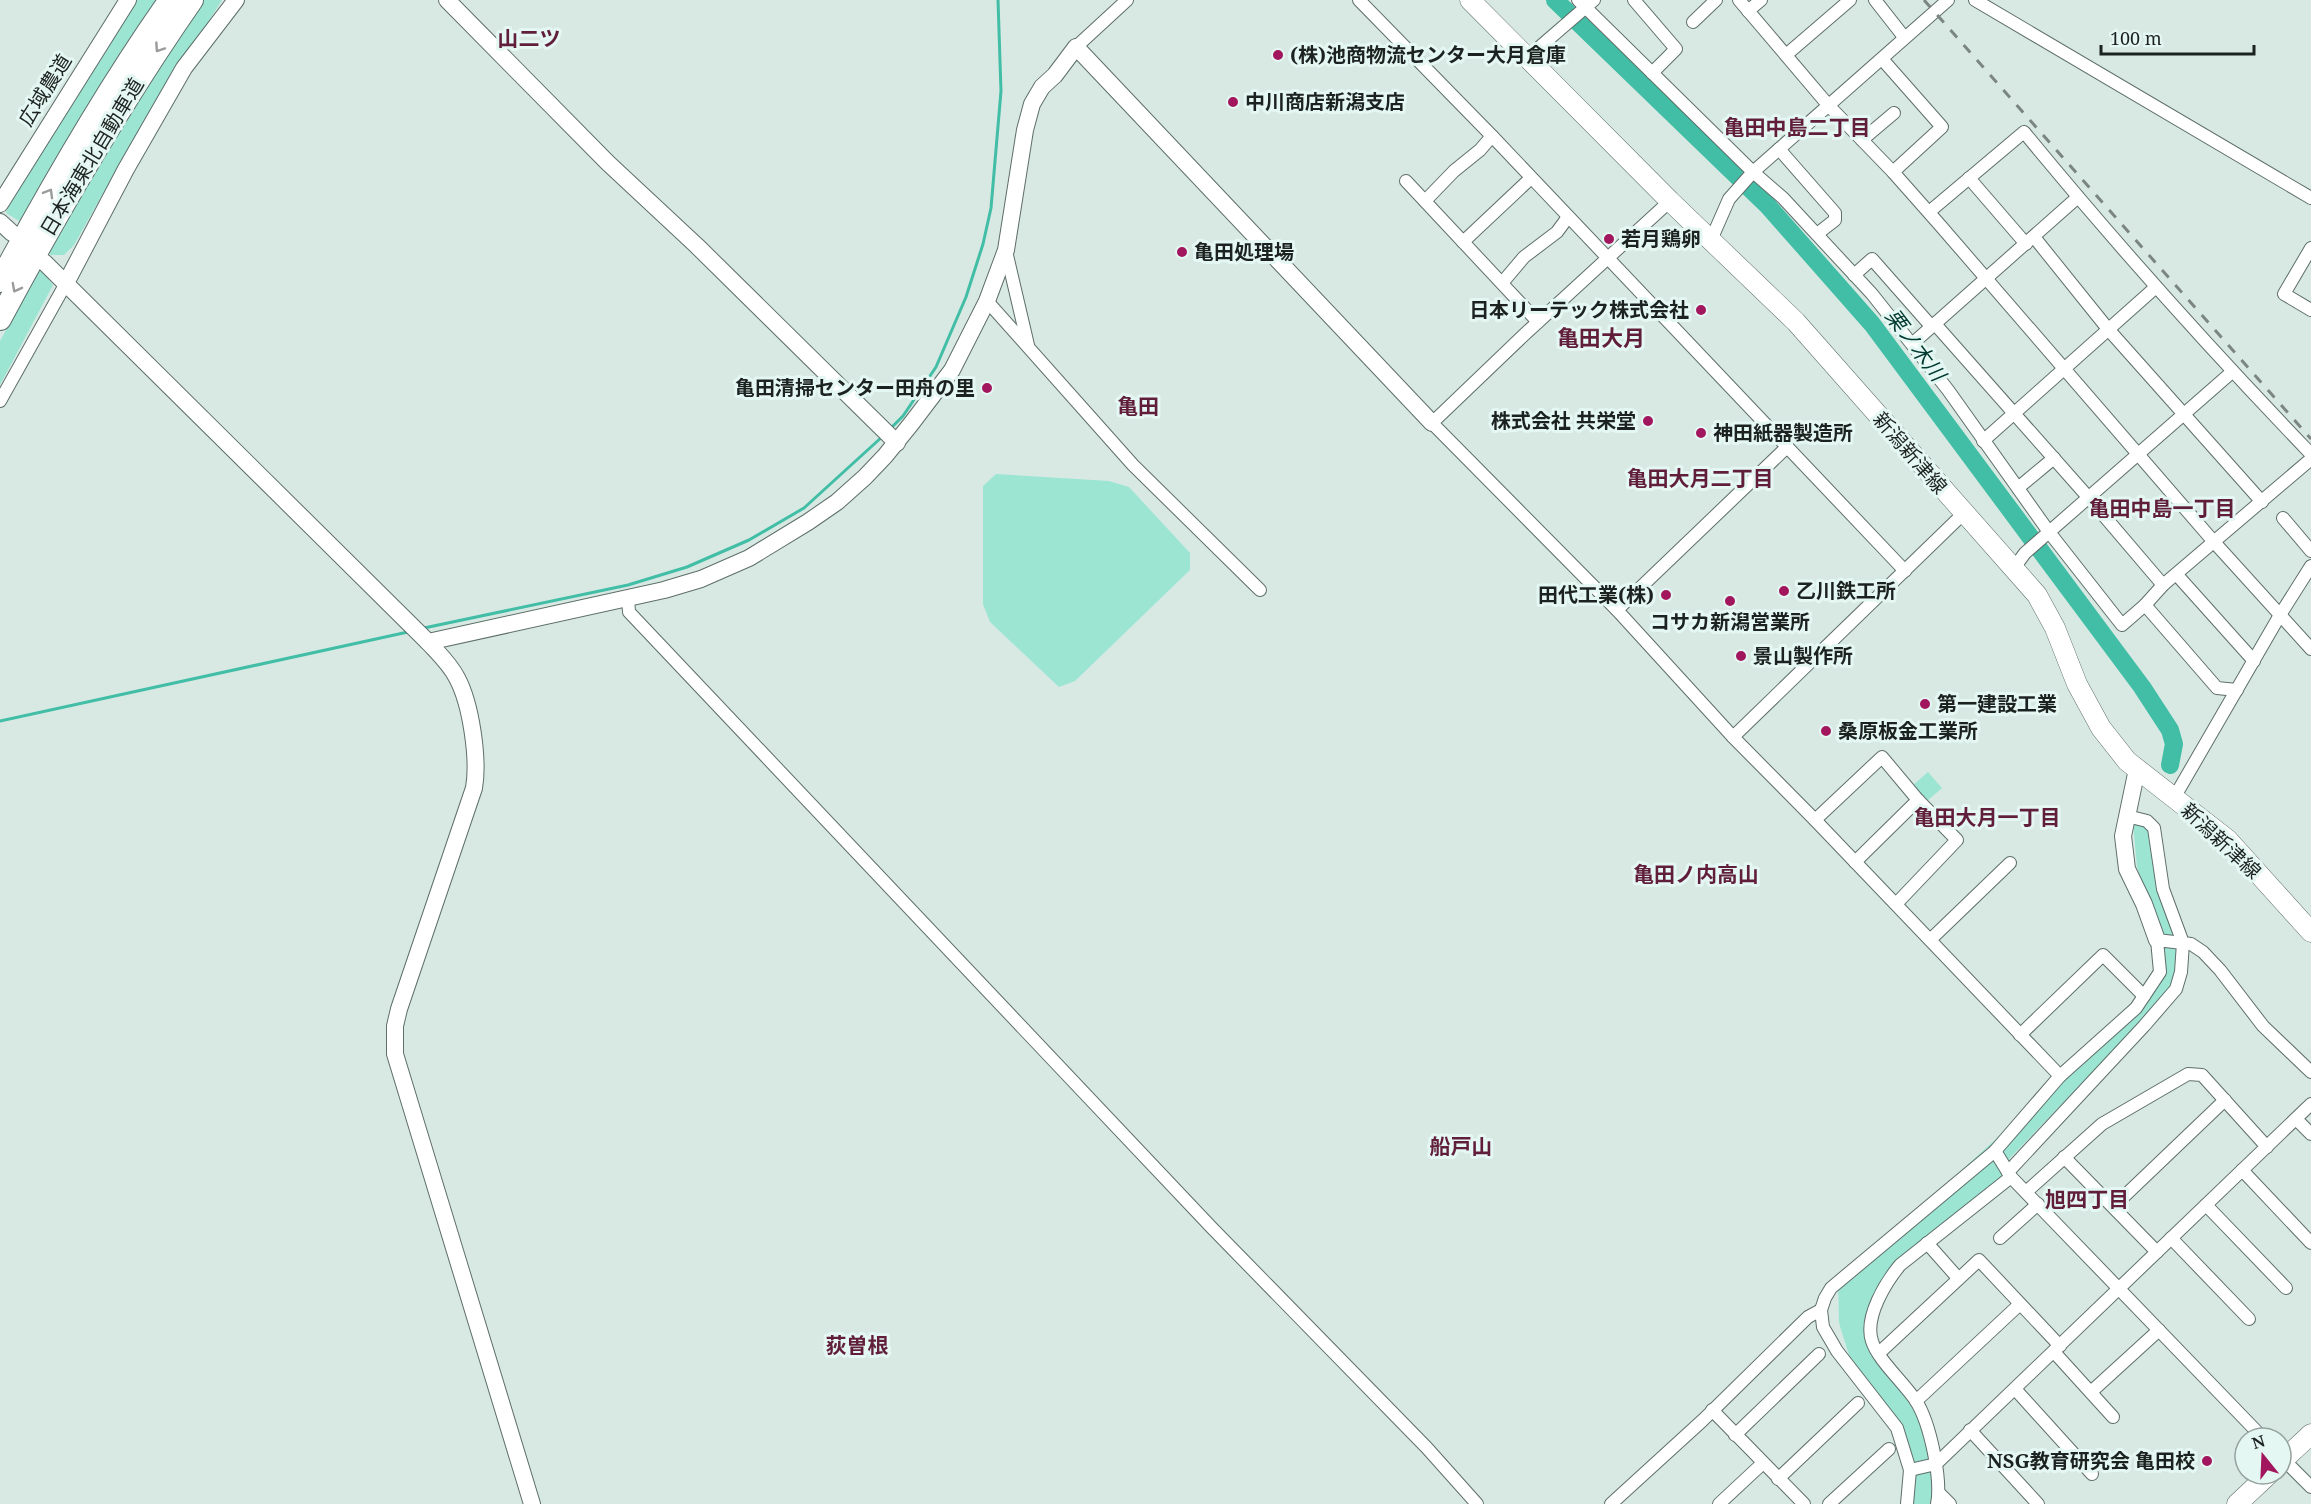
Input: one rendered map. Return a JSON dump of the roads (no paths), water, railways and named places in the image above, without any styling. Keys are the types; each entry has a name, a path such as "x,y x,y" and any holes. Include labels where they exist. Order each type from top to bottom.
{"highway":[{"name":"日本海東北自動車道","path":"0,281 81,138 170,0"},
{"name":"日本海東北自動車道","path":"0,319 95,149 141,75 192,0"}],"main road":[{"name":"新潟新津線","path":"1470,0 1796,322 1964,514 2019,560 2055,628 2077,684 2101,728 2137,769 2228,840 2311,932"},
{"path":"2293,1450 2311,1434"},
{"path":"2236,1504 2256,1486"}],"street":[{"name":"広域農道","path":"0,204 128,0"},
{"path":"0,401 183,68 236,0"},
{"path":"447,0 608,163 697,246 895,441"},
{"path":"425,639 628,598 700,579 749,558 837,502 895,441 952,370 987,301 1006,250 1025,130 1032,104 1042,87 1076,47 1127,0"},
{"path":"1359,0 1492,136 1905,571"},
{"path":"1634,0 1676,49 1652,73"},
{"path":"1693,22 1716,0"},
{"path":"1738,0 1829,106 1929,212 2214,542 2311,649"},
{"path":"1748,10 1761,0"},
{"path":"1786,55 1851,0"},
{"path":"1875,0 1904,38"},
{"path":"1712,240 1729,199 1753,172 1948,0"},
{"path":"1975,0 2311,198"},
{"path":"1527,58 1586,3 1652,73 1753,172 1783,198 1854,275 1947,390 2018,488 2046,536 2122,625 2163,585 2311,459"},
{"path":"1076,47 1432,423 1617,610 1733,737 2060,1076"},
{"path":"1882,59 1942,127 1893,172"},
{"path":"1862,140 1894,113"},
{"path":"1929,212 2024,132 2156,287 2232,372 2311,454"},
{"path":"1425,201 1492,136"},
{"path":"1779,149 1835,213 1834,220 1816,234"},
{"path":"1463,242 1531,178"},
{"path":"1969,178 2030,241 2262,502"},
{"path":"1406,181 1539,322"},
{"path":"1912,344 2078,197"},
{"path":"1432,423 1671,201"},
{"path":"1502,283 1524,257 1557,232 1568,217"},
{"path":"2311,248 2284,294 2311,310"},
{"path":"1006,250 1028,346"},
{"path":"1854,275 1872,259 2054,458 2163,585"},
{"path":"44,262 425,639 450,665 463,693 475,751 476,775 464,824 399,1009 395,1026 395,1054 532,1504"},
{"path":"1983,441 2156,287"},
{"path":"987,301 1133,465 1260,590"},
{"path":"2019,560 2232,372"},
{"path":"1617,610 1786,448"},
{"path":"2018,488 2054,458"},
{"path":"1733,737 1964,514"},
{"path":"2283,518 2311,551"},
{"path":"2174,798 2311,566"},
{"path":"2177,575 2253,661"},
{"path":"628,598 629,612 1212,1228 1427,1448 1478,1504"},
{"path":"2145,605 2217,688 2237,690"},
{"path":"1815,820 1882,757 1918,800 1957,840 1896,904"},
{"path":"1907,1504 1910,1470 1897,1428 1829,1339 1823,1327 1821,1310 1831,1288 1995,1151 2060,1076 2136,1008 2160,972 2157,940 2144,904 2127,869 2123,836 2137,769"},
{"path":"1855,862 1918,800"},
{"path":"1950,1504 1938,1498 1936,1464 1923,1417 1916,1401 1872,1342 1870,1329 1886,1281 1900,1265 2010,1175 2176,989 2181,972 2183,943 2163,889 2154,828 2147,821 2127,816"},
{"path":"1930,940 2010,863"},
{"path":"2157,940 2192,944 2203,952 2220,970 2263,1026 2311,1072"},
{"path":"2020,1035 2103,955 2144,996"},
{"path":"2026,1192 2102,1124 2188,1074 2202,1075 2267,1147"},
{"path":"2114,1206 2225,1100"},
{"path":"1910,1470 1936,1464 2297,1120 2311,1104"},
{"path":"2297,1120 2311,1134"},
{"path":"1995,1151 2010,1175 2251,1426"},
{"path":"2064,1156 2157,1252"},
{"path":"2242,1170 2311,1243"},
{"path":"2000,1238 2038,1204"},
{"path":"2206,1205 2286,1288"},
{"path":"2171,1238 2249,1319"},
{"path":"1927,1243 1958,1278"},
{"path":"1880,1353 1979,1260 2020,1304 2113,1417"},
{"path":"1916,1401 2020,1304"},
{"path":"1611,1504 1808,1317 1821,1310"},
{"path":"2091,1392 2159,1330"},
{"path":"1735,1435 1819,1354"},
{"path":"2015,1389 2092,1474"},
{"path":"1778,1479 1858,1403"},
{"path":"1712,1410 1804,1504"},
{"path":"1970,1430 2038,1504"},
{"path":"1829,1504 1889,1449"},
{"path":"1719,1504 1763,1463"},
{"path":"2293,1471 2311,1488"}],"waterway":[{"path":"890,429 903,416 936,367 966,297 983,244 991,208 1001,91 998,0"},
{"name":"栗ノ木川","path":"1555,0 1768,206 1872,324 2142,687 2170,730 2174,744 2170,765"},
{"path":"424,628 628,585 687,567 749,540 804,508 883,436"},
{"path":"0,721 408,632"}],"railway":[{"path":"1924,0 2311,439"}],"place":[{"name":"(株)池商物流センター大月倉庫","path":"1278,55"},
{"name":"中川商店新潟支店","path":"1233,102"},
{"name":"若月鶏卵","path":"1609,239"},
{"name":"亀田処理場","path":"1182,252"},
{"name":"日本リーテック株式会社","path":"1701,310"},
{"name":"亀田清掃センター田舟の里","path":"987,388"},
{"name":"株式会社 共栄堂","path":"1648,421"},
{"name":"神田紙器製造所","path":"1701,433"},
{"name":"乙川鉄工所","path":"1784,591"},
{"name":"田代工業(株)","path":"1666,595"},
{"name":"コサカ新潟営業所","path":"1730,601"},
{"name":"景山製作所","path":"1741,656"},
{"name":"第一建設工業","path":"1925,704"},
{"name":"桑原板金工業所","path":"1826,731"},
{"name":"NSG教育研究会 亀田校","path":"2207,1461"}],"district":[{"name":"山二ツ","path":"529,39"},
{"name":"亀田中島二丁目","path":"1797,128"},
{"name":"亀田大月","path":"1601,338"},
{"name":"亀田","path":"1138,407"},
{"name":"亀田大月二丁目","path":"1700,479"},
{"name":"亀田中島一丁目","path":"2162,509"},
{"name":"亀田大月一丁目","path":"1987,818"},
{"name":"亀田ノ内高山","path":"1696,875"},
{"name":"船戸山","path":"1461,1147"},
{"name":"旭四丁目","path":"2087,1200"},
{"name":"荻曽根","path":"857,1346"}]}
